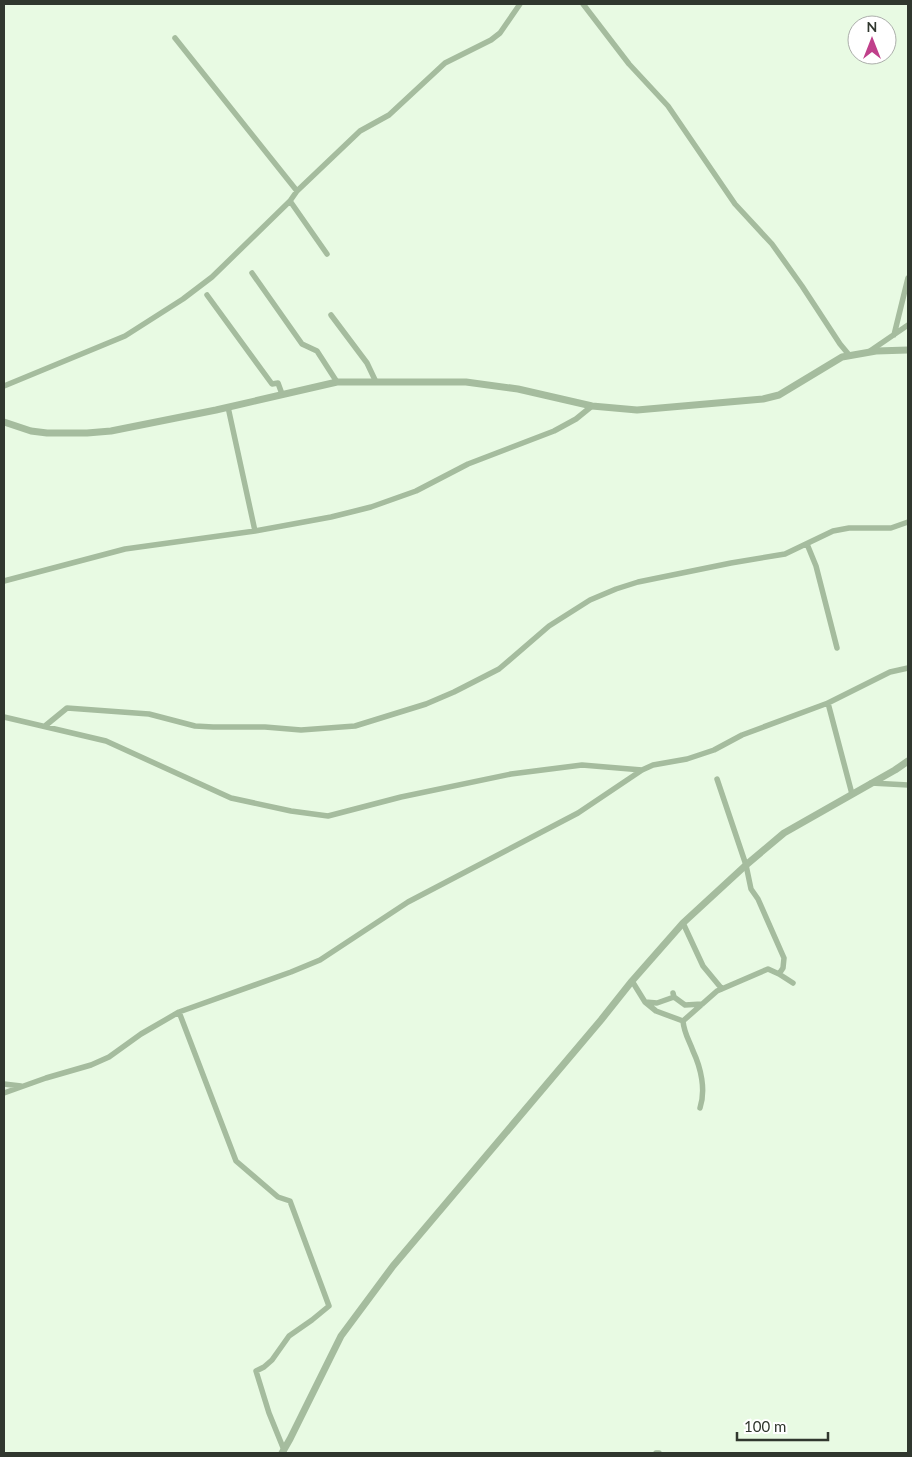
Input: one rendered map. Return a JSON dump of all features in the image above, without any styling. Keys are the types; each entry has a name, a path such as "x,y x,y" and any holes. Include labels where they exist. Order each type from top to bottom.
{"street":[{"path":"4,386 125,336 183,300 212,277 290,201 297,191 360,131 389,115 445,63 500,34 520,4"},
{"path":"583,4 629,64 668,106 735,204 772,244 850,356"},
{"path":"175,38 297,191"},
{"path":"290,201 327,254"},
{"path":"252,272 302,344 317,352 337,382"},
{"path":"894,335 908,278"},
{"path":"207,295 272,384 278,383 282,394"},
{"path":"331,315 366,363 376,382"},
{"path":"868,353 908,325"},
{"path":"4,422 39,432 64,434 111,431 337,382 466,382 492,384 592,406 637,410 763,399 780,395 842,357 908,350"},
{"path":"4,581 126,549 255,531 371,507 398,498 468,464 554,431 576,419 592,406"},
{"path":"228,407 255,531"},
{"path":"45,726 67,708 149,714 195,726 265,727 301,730 355,726 426,704 498,669 549,626 590,600 616,589 638,582 785,554 833,531 856,528 892,528 908,522"},
{"path":"807,544 816,566 837,648"},
{"path":"4,1093 91,1065 109,1057 141,1034 179,1012 320,960 408,902 578,812 642,770 653,765 687,759 714,750 742,735 828,703 890,672 908,668"},
{"path":"828,703 852,794"},
{"path":"4,717 106,741 231,798 291,811 328,816 401,797 511,774 582,765 642,770"},
{"path":"283,1452 341,1336 392,1266 683,923 784,833 908,761"},
{"path":"717,779 746,865 751,889 758,899 784,958 784,968 779,974"},
{"path":"871,783 908,785"},
{"path":"683,923 703,966 722,989"},
{"path":"683,1021 717,991 768,969 793,983"},
{"path":"632,981 644,1002 656,1011 683,1021"},
{"path":"644,1002 657,1003 673,995 685,1005 702,1004"},
{"path":"179,1012 236,1161 278,1197 290,1201 329,1306 289,1336 272,1360 256,1371 283,1452"},
{"path":"683,1021 684,1030 696,1058 703,1088 704,1098 700,1108"},
{"path":"4,1084 23,1086"}]}
